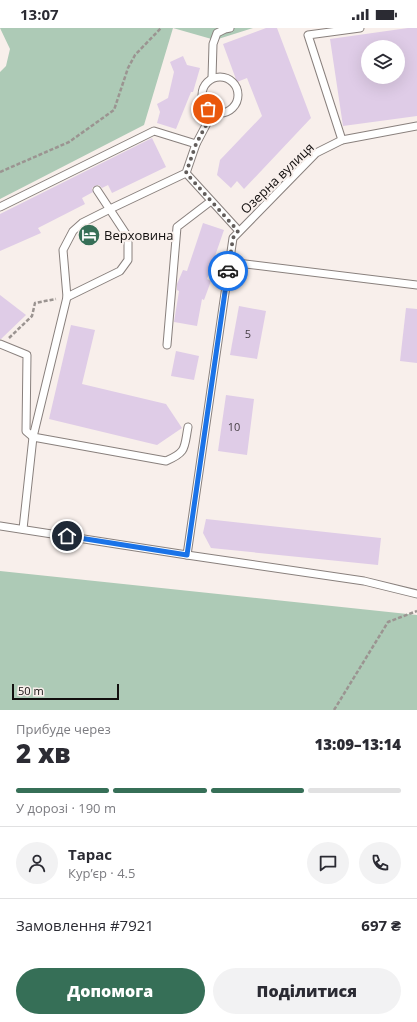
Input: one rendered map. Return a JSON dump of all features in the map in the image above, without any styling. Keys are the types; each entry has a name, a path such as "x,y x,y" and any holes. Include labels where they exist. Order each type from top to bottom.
{"lane":[{"path":"212,78 213,44 217,33 230,28"},
{"path":"342,140 308,35 360,28"},
{"path":"218,76 224,77 235,84 238,95 237,101 230,110 219,113 213,112 204,104 202,98 203,86 212,78 218,76"},
{"path":"23,529 33,437 67,297 63,250 73,231 82,223 186,173 196,144 213,112"},
{"name":"Озерна вулиця","path":"187,555 233,238 238,231 316,153 342,140 417,126"},
{"path":"0,207 84,169 154,131 196,144"},
{"path":"186,173 238,231"},
{"path":"67,297 120,271 128,260 128,237 97,190"},
{"path":"167,344 177,227 211,201"},
{"path":"229,262 417,285"},
{"path":"1,345 27,355 26,431 33,437 166,461 177,456 184,450 188,427"},
{"path":"0,526 364,581 417,594"}],"path":[{"path":"0,172 69,142 114,110 128,68 135,56 161,28"},
{"path":"1,345 32,316 35,303 67,297"},
{"path":"334,710 388,622 417,611"}],"green space":[{"path":"0,28 173,28 144,125 0,199 0,72 6,66 10,49"},
{"path":"173,28 253,28 215,40"},
{"path":"0,571 417,615 417,710 0,710"}],"building":[{"path":"266,28 277,28 311,118 244,189 237,181 231,188 217,175 220,160 262,116 247,78 237,82 223,44"},
{"path":"417,28 417,116 343,126 330,39"},
{"path":"183,56 187,65 200,68 193,92 191,92 176,129 157,123 160,112 157,104 168,98 174,72 170,62"},
{"path":"152,138 166,167 112,193 108,185 102,188 99,185 95,186 92,188 93,192 82,198 85,204 38,228 41,233 0,251 0,214"},
{"path":"203,223 224,230 207,279 211,281 204,300 202,299 197,326 174,322 179,291 177,290 177,284 183,270 187,271"},
{"path":"0,295 26,315 1,339 0,339"},
{"path":"239,306 266,311 257,359 230,355"},
{"path":"406,308 417,309 417,363 400,361"},
{"path":"71,325 95,330 82,384 166,404 182,428 157,445 49,419"},
{"path":"176,351 199,356 194,380 171,376"},
{"path":"226,395 254,399 247,455 218,451"},
{"path":"206,519 381,538 378,565 211,548 203,533"}],"way so far":[{"path":"208,109 213,112 196,144 186,173 238,231 233,238 228,271"}],"place":[{"name":"Верховина","path":"89,235"}],"route":[{"path":"67,536 187,555 228,271"}]}
